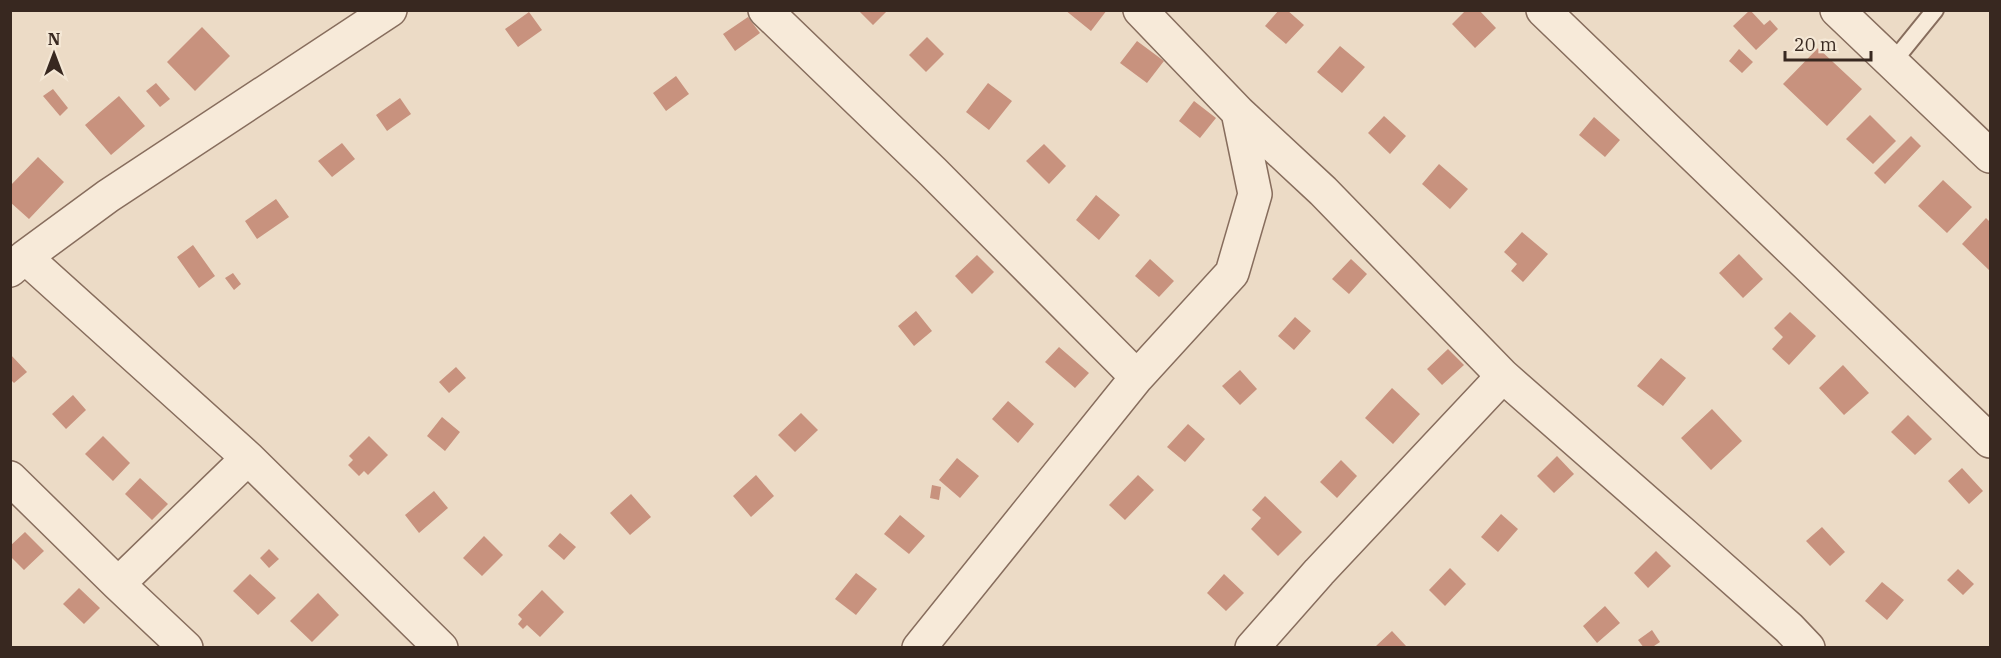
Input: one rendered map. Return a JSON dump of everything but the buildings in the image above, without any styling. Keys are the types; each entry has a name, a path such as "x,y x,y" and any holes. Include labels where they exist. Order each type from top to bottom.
{"street":[{"path":"390,10 108,196 18,263 248,458 441,648"},
{"path":"765,10 933,172 1137,377"},
{"path":"1140,10 1238,112 1323,191 1503,376 1701,549 1808,648"},
{"path":"1544,10 1990,441"},
{"path":"1837,10 1990,156"},
{"path":"919,648 1137,377 1232,273 1255,194 1238,112"},
{"path":"1251,648 1503,376"},
{"path":"118,584 248,458"},
{"path":"10,478 186,648"}],"lane":[{"path":"1892,63 1935,10"}]}
